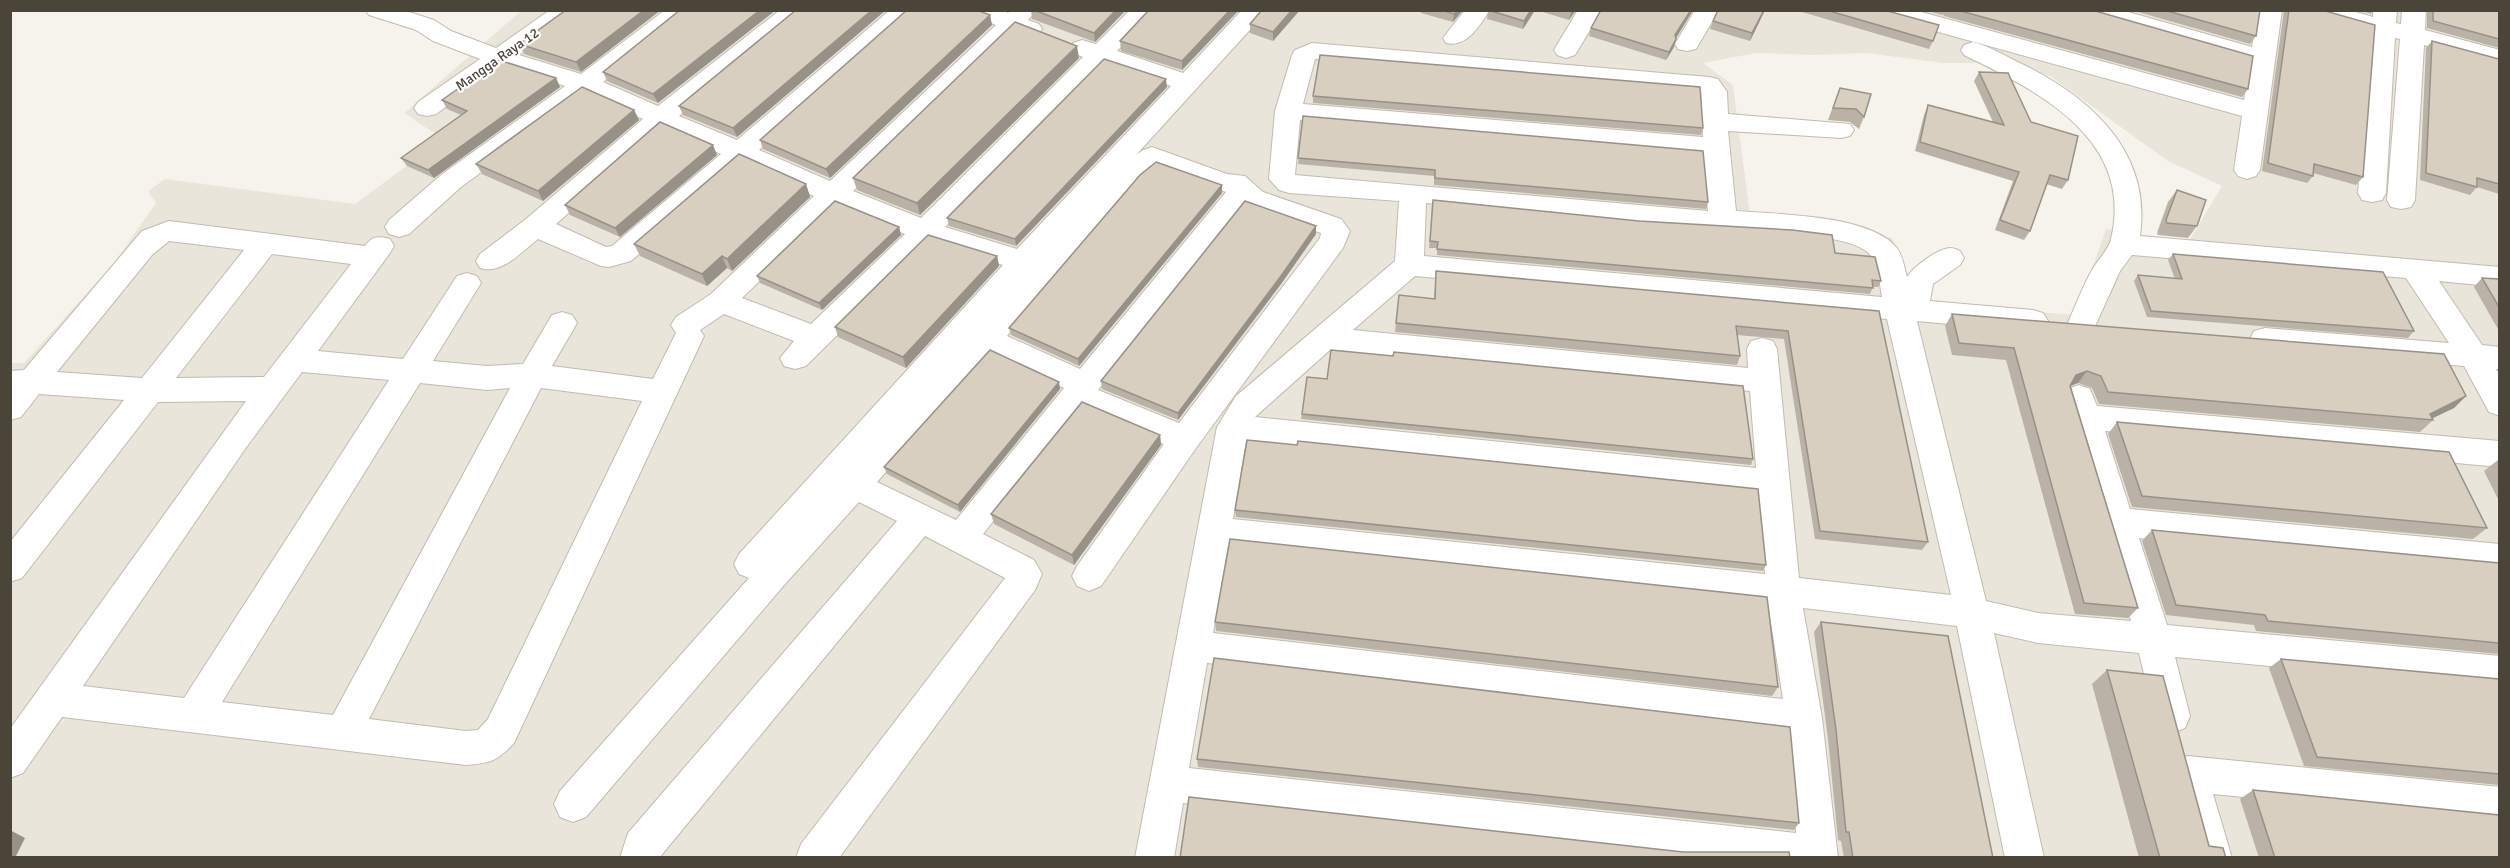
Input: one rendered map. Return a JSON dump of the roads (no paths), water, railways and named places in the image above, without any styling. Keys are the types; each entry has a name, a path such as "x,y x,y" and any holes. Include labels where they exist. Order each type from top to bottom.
{"street":[{"path":"377,10 410,19 451,41 585,84 925,231 1034,266"},
{"name":"Mangga Raya 12","path":"427,108 566,10"},
{"path":"12,757 292,360 383,243 451,181 585,84 681,10"},
{"path":"490,261 536,226 661,117 796,10"},
{"path":"536,226 601,256 621,254 905,10"},
{"path":"979,10 1019,16 1101,55 1190,84"},
{"path":"795,358 818,338 1144,10"},
{"path":"573,804 766,581 987,340 1034,266 1256,10"},
{"path":"1455,38 1478,10"},
{"path":"1566,50 1590,10"},
{"path":"1687,44 1707,10"},
{"path":"1885,10 1924,16 2256,112"},
{"path":"2092,10 2262,57"},
{"path":"2247,170 2270,10"},
{"path":"2320,10 2382,15 2499,43"},
{"path":"2382,15 2373,186 2402,194 2414,22"},
{"path":"52,699 466,748 487,746 494,740 504,724 662,392 688,331 835,194 1019,16"},
{"path":"1409,265 2094,326 2102,279 2124,246 2128,203 2121,172 2109,145 2096,127 2064,98 2009,67 1951,40 1924,16"},
{"path":"2414,22 2499,58"},
{"path":"1723,220 1713,89 1699,82 1316,51 1307,52 1302,58 1288,111 1281,170 1282,178 1294,186 1413,193 1826,230 1871,241 1887,255 1907,309 2025,858"},
{"path":"1288,111 1715,135 1841,130"},
{"path":"751,564 1034,266 1130,174 1152,156 1225,183 1235,182 1255,200 1332,226 1336,231 1336,236 1185,439 1089,576"},
{"path":"960,539 1243,189"},
{"path":"1154,858 1233,427 1247,404 1409,265 1413,193"},
{"path":"10,408 21,381 156,235 169,231 265,243 383,243"},
{"path":"10,568 265,243"},
{"path":"2124,246 2142,245 2499,277"},
{"path":"1907,309 1920,279 1950,258"},
{"path":"2415,268 2486,357 2499,404"},
{"path":"193,716 467,283"},
{"path":"721,301 818,338"},
{"path":"343,733 532,375 562,324"},
{"path":"2236,337 2486,357"},
{"path":"1167,783 1818,856 1804,718 1783,591 1763,365 1326,338"},
{"path":"987,340 1185,439"},
{"path":"292,360 487,378 532,375 662,392"},
{"path":"21,381 151,390 272,389"},
{"path":"2213,858 2159,669 2154,638 2082,407 2499,454"},
{"path":"1233,427 1775,483"},
{"path":"815,858 1023,580 1024,574 1022,570 854,485"},
{"path":"639,858 642,846 895,545 921,518"},
{"path":"2118,522 2499,558"},
{"path":"1213,531 1783,591 1972,614 2038,628 2499,672"},
{"path":"1192,646 1804,718"},
{"path":"2188,774 2499,806"}]}
